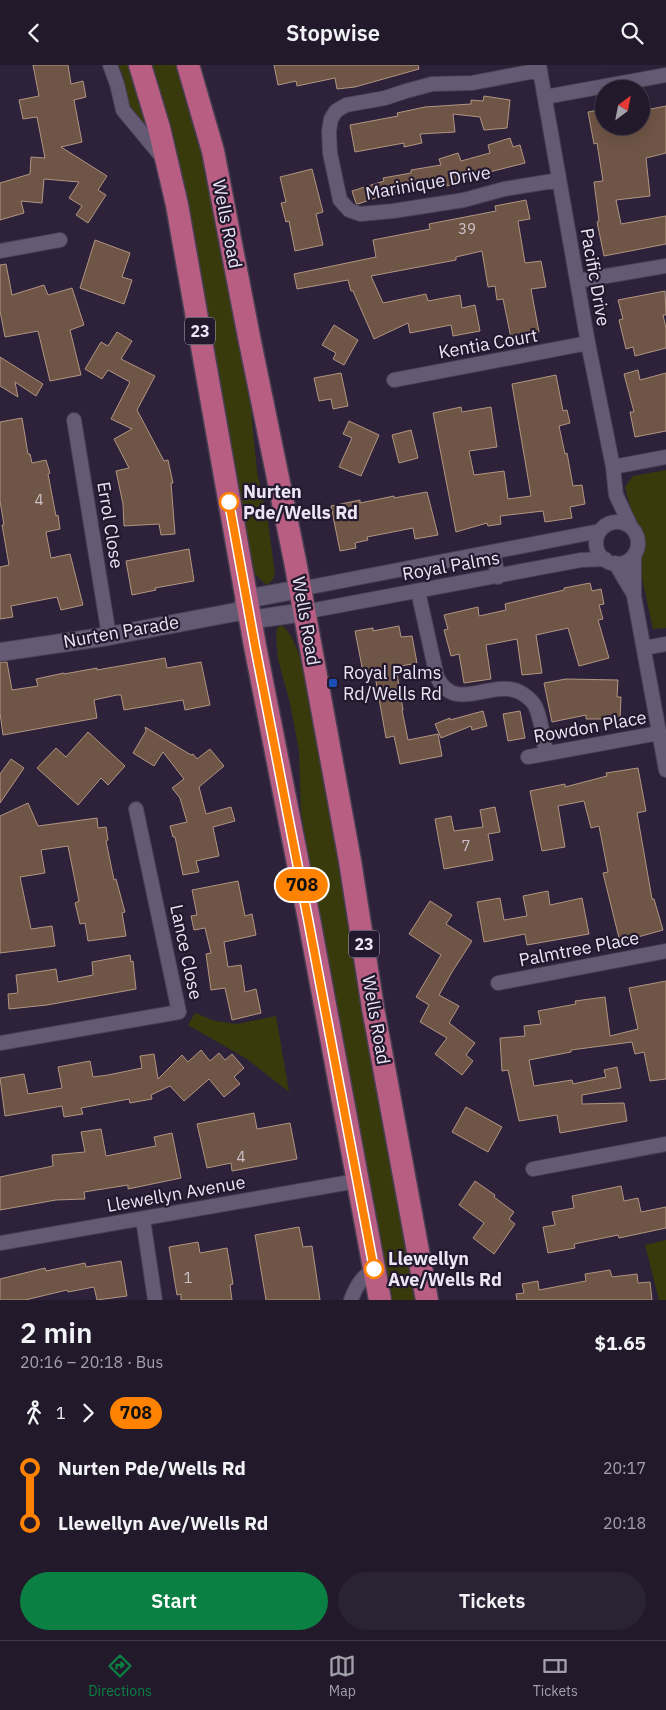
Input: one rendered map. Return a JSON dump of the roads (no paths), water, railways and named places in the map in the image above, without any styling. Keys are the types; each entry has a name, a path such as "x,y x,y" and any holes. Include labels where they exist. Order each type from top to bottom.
{"main road":[{"name":"23","path":"140,65 170,168 188,262 246,610 310,928 380,1300"},
{"name":"Wells Road","path":"188,65 213,151 300,589 351,870 373,1008 427,1300"}],"street":[{"path":"110,65 123,110 170,168"},
{"name":"Pacific Drive","path":"539,68 588,343 613,467 616,495 631,527"},
{"name":"Marinique Drive","path":"539,68 472,83 432,84 385,99 346,105 336,111 331,119 329,131 330,153 340,201 350,210 360,214 464,200 504,189 559,181"},
{"path":"545,97 666,75"},
{"path":"0,251 60,240"},
{"path":"577,281 666,266"},
{"name":"Kentia Court","path":"394,380 588,343"},
{"name":"Errol Close","path":"74,420 109,636"},
{"path":"613,467 666,457"},
{"name":"Pacific Drive","path":"604,528 616,495"},
{"path":"610,561 622,563 629,560 637,549 637,537 631,527 619,522 604,528 596,543 597,549 610,561 634,596"},
{"name":"Royal Palms","path":"300,589 494,552 604,528"},
{"path":"494,552 498,577"},
{"path":"634,555 634,596 666,771"},
{"name":"Royal Palms","path":"304,612 581,560 610,561"},
{"name":"Nurten Parade","path":"0,651 109,636 246,610 300,589"},
{"path":"418,591 437,677 441,686 446,691 458,696 502,689 518,691 531,700 536,708 546,753"},
{"name":"Nurten Parade","path":"246,610 304,612"},
{"path":"644,648 666,644"},
{"name":"Rowdon Place","path":"528,757 658,733"},
{"name":"Lance Close","path":"0,1043 179,1012 136,809"},
{"name":"Palmtree Place","path":"498,983 666,951"},
{"path":"533,1169 666,1144"},
{"name":"Llewellyn Avenue","path":"0,1243 357,1181"},
{"path":"142,1219 155,1300"},
{"path":"351,1300 356,1286 374,1269"}],"place":[{"name":"Nurten Pde/Wells Rd","path":"229,502"},
{"name":"Royal Palms Rd/Wells Rd","path":"333,683"},
{"name":"Llewellyn Ave/Wells Rd","path":"374,1269"}]}
